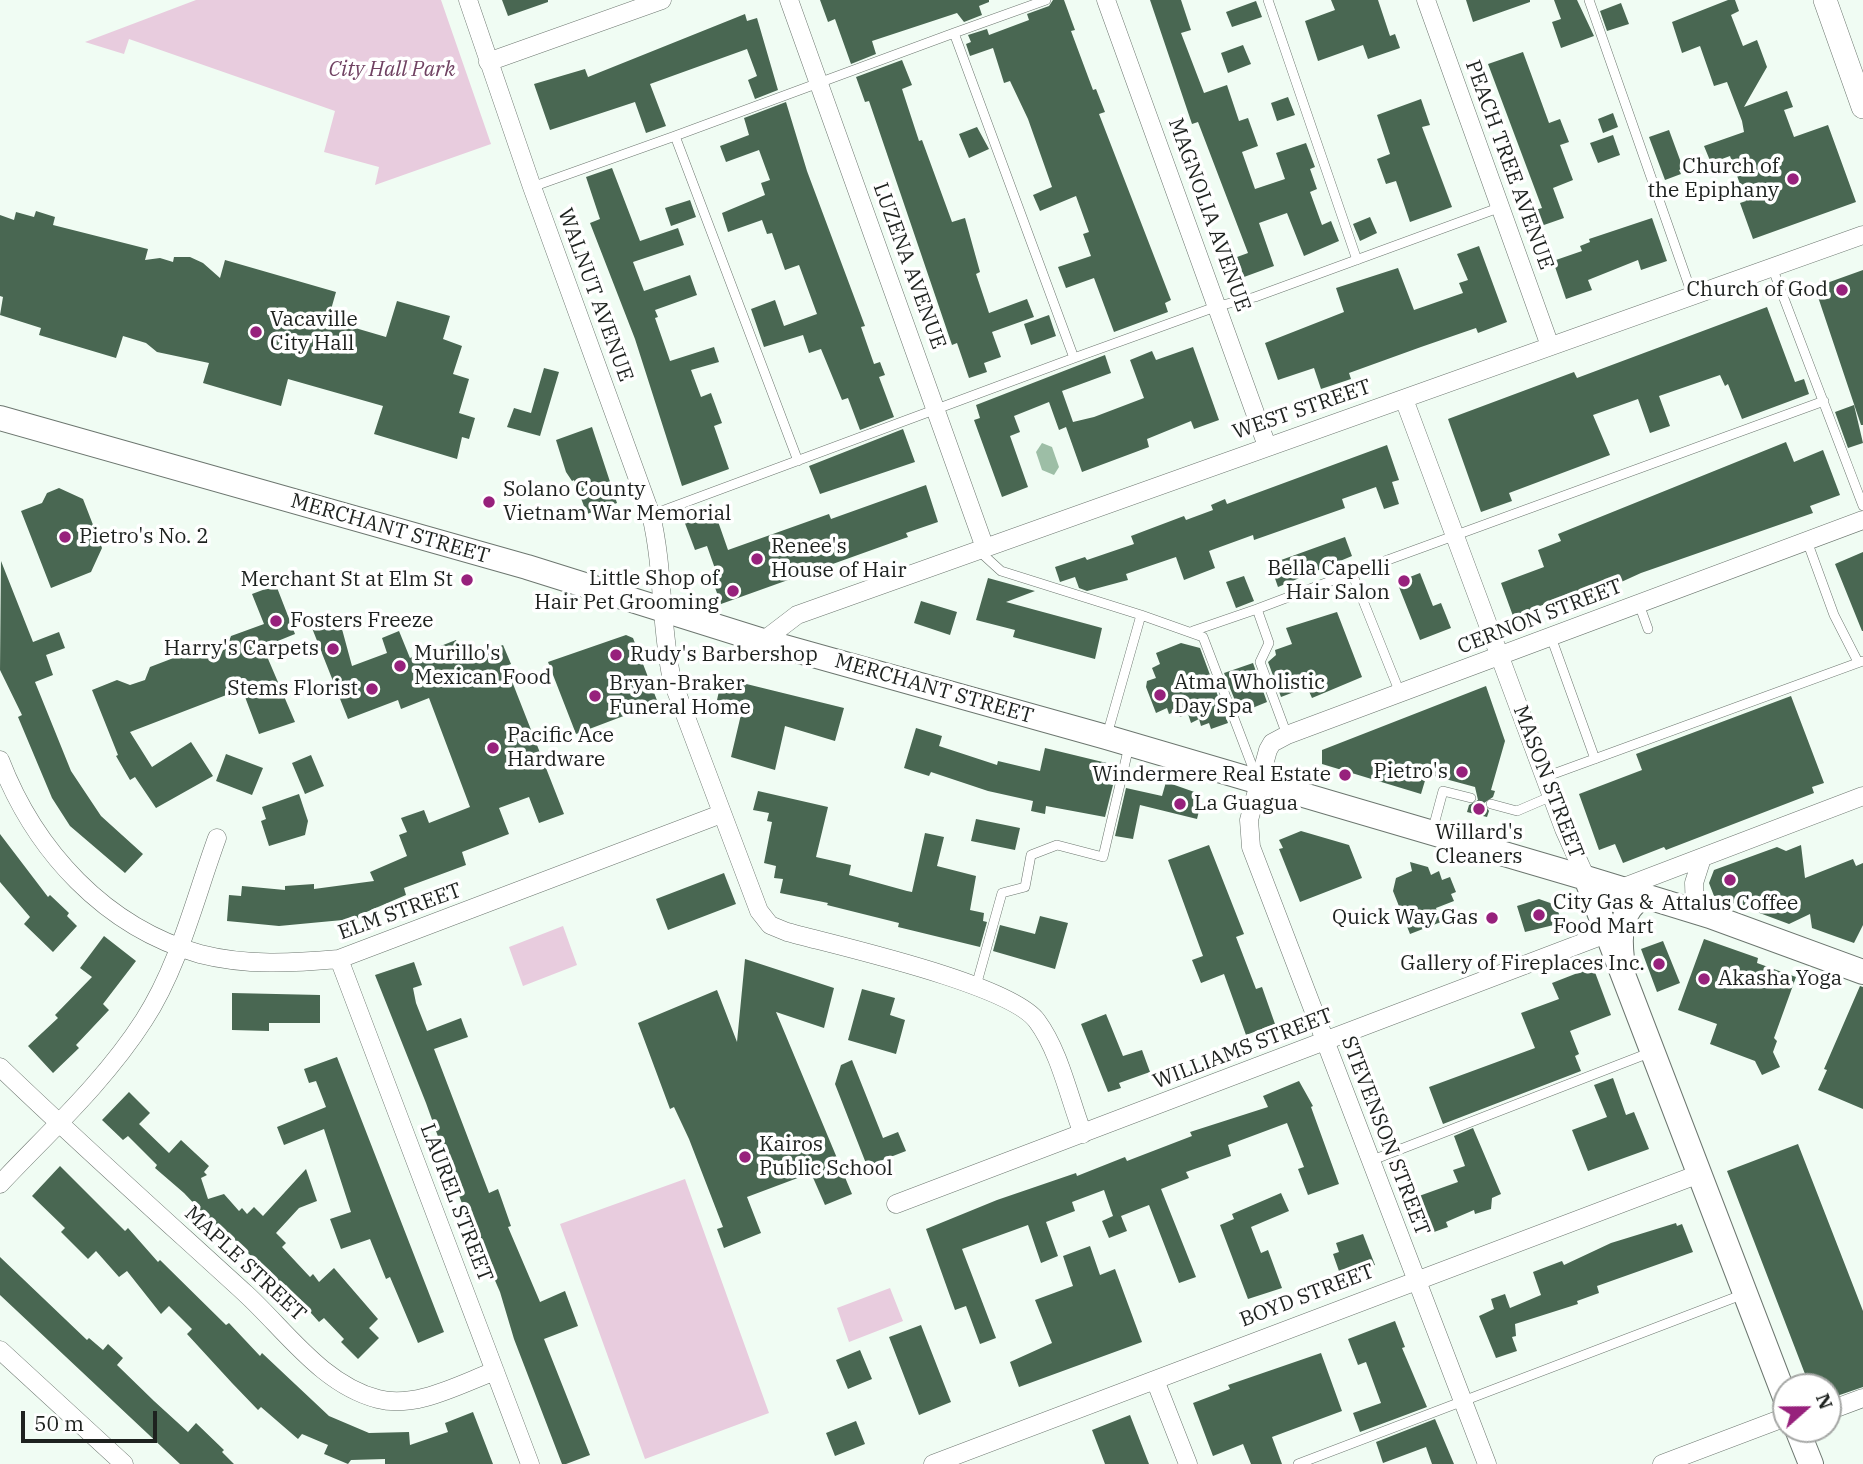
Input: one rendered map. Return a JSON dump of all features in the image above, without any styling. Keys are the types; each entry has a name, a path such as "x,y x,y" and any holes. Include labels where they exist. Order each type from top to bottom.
{"main road":[{"name":"MERCHANT STREET","path":"0,418 550,574 763,641 1118,741 1586,878 1695,912 1863,972"},
{"name":"MASON STREET","path":"1586,878 1776,1373"},
{"path":"1623,974 1619,936 1632,903 1631,893"},
{"path":"1803,1443 1811,1464"}],"street":[{"name":"WALNUT AVENUE","path":"468,0 531,187 651,515 659,550 663,610"},
{"path":"488,62 662,0"},
{"name":"LUZENA AVENUE","path":"789,0 936,409 982,549"},
{"name":"MAGNOLIA AVENUE","path":"1106,0 1267,446"},
{"name":"PEACH TREE AVENUE","path":"1426,0 1550,346"},
{"path":"1825,0 1863,107"},
{"name":"WEST STREET","path":"763,641 797,615 1863,235"},
{"name":"MASON STREET","path":"1404,399 1552,796 1586,878"},
{"name":"CERNON STREET","path":"1259,782 1272,743 1287,735 1863,520"},
{"path":"663,610 664,644 672,680 759,911 770,925 1007,997 1035,1018 1047,1037 1083,1134"},
{"name":"ELM STREET","path":"0,760 36,833 69,874 108,910 153,937 178,946 201,954 253,962 293,963 339,959 722,814"},
{"name":"STEVENSON STREET","path":"1259,782 1249,820 1251,847 1487,1464"},
{"path":"1631,893 1702,858 1863,796"},
{"path":"0,1184 113,1063 144,1021 163,987 217,838"},
{"path":"1695,912 1694,883 1702,858"},
{"name":"WILLIAMS STREET","path":"896,1204 1606,934"},
{"name":"LAUREL STREET","path":"339,959 530,1464"},
{"name":"MAPLE STREET","path":"0,1067 265,1312 327,1373 353,1390 380,1400 403,1401 432,1394 495,1371"},
{"name":"BOYD STREET","path":"933,1464 969,1458 1155,1380 1699,1174"},
{"path":"0,1350 124,1464"},
{"path":"1155,1380 1188,1464"},
{"path":"1842,1406 1863,1398"},
{"path":"1662,1464 1772,1422"}],"lane":[{"path":"531,187 1046,0"},
{"path":"1268,0 1357,260"},
{"path":"1588,0 1693,297"},
{"path":"954,33 1074,358"},
{"path":"675,136 798,461"},
{"path":"651,515 1074,358 1501,207"},
{"path":"1772,267 1863,506"},
{"path":"1193,631 1824,401"},
{"path":"1545,777 1861,662 1834,615 1807,541"},
{"path":"982,549 1001,571 1193,631 1208,644 1259,782"},
{"path":"1352,573 1400,693"},
{"path":"1639,604 1648,629"},
{"path":"1257,609 1269,643 1260,662 1287,735"},
{"path":"976,986 1003,893 1025,887 1031,855 1057,845 1103,857 1118,741 1141,615"},
{"path":"1551,637 1595,759"},
{"path":"1432,833 1443,791 1471,798"},
{"path":"1491,804 1517,811 1552,796"},
{"path":"1370,1161 1651,1052"},
{"path":"1298,1464 1746,1293"}],"green space":[{"name":"City Hall Park","path":"196,0 441,0 491,144 375,185 379,167 324,152 335,111 129,39 124,54 85,42"},
{"path":"563,926 577,965 523,986 509,947"},
{"path":"685,1179 769,1413 645,1459 560,1224"},
{"path":"890,1288 903,1321 849,1342 837,1308"}],"shaded area":[{"path":"1042,443 1052,447 1059,467 1054,475 1042,470 1036,452"}],"building":[{"path":"502,0 548,0 548,2 508,16"},
{"path":"820,0 989,2 979,6 982,15 964,22 957,13 872,41 876,54 851,64 835,19 828,22"},
{"path":"1053,0 1064,0 1075,30 1071,31 1093,90 1096,89 1105,112 1099,114 1171,300 1165,303 1168,312 1114,332 1094,278 1066,288 1058,267 1091,256 1083,234 1089,232 1076,196 1040,211 1033,195 1052,187 1028,119 1010,81 1004,83 993,48 970,56 966,44 971,42 968,35 987,29 989,35 1029,20 1027,14 1049,6"},
{"path":"1150,0 1181,0 1191,30 1181,33 1204,93 1227,85 1239,121 1248,118 1258,146 1242,152 1255,189 1285,179 1276,153 1306,143 1315,167 1310,169 1317,189 1310,192 1322,225 1331,221 1339,241 1304,256 1287,213 1259,223 1274,266 1244,277 1237,257 1248,253 1198,122 1192,124"},
{"path":"1331,0 1378,0 1390,36 1395,34 1400,48 1368,59 1363,45 1318,61 1305,21 1335,10"},
{"path":"1466,0 1530,0 1530,2 1473,22"},
{"path":"1554,0 1577,0 1594,36 1561,48 1552,22 1561,19"},
{"path":"1728,0 1735,0 1739,11 1731,15 1743,46 1757,40 1767,67 1744,107 1787,91 1793,107 1784,110 1794,137 1828,125 1856,202 1753,239 1740,203 1746,201 1730,156 1711,163 1704,146 1744,132 1742,121 1727,82 1714,86 1700,46 1682,53 1672,22"},
{"path":"1256,1 1262,17 1232,27 1226,12"},
{"path":"1621,3 1629,24 1607,31 1600,11"},
{"path":"745,14 747,21 757,18 778,90 755,99 748,80 757,76 747,49 650,84 666,126 646,133 635,102 550,130 534,84 585,69 588,77"},
{"path":"1243,45 1251,64 1228,73 1221,53"},
{"path":"1523,52 1549,123 1560,119 1569,142 1560,145 1573,180 1553,188 1564,218 1541,226 1535,210 1542,208 1488,64"},
{"path":"902,60 912,85 902,89 919,141 922,140 952,222 965,218 980,272 976,274 989,313 1027,299 1034,317 992,332 1001,357 984,363 987,372 969,378 957,343 952,345 869,101 865,102 856,77"},
{"path":"1288,97 1295,115 1277,121 1271,103"},
{"path":"1421,99 1430,125 1422,127 1452,207 1410,222 1396,181 1386,184 1377,159 1390,154 1377,115"},
{"path":"786,102 807,171 865,326 861,327 874,364 880,362 885,375 879,377 894,417 860,430 848,398 842,400 821,349 809,353 803,335 764,347 751,309 775,300 784,326 817,314 799,265 785,270 772,233 767,234 762,220 728,232 722,213 765,195 761,183 770,180 759,150 726,162 720,146 749,135 744,118"},
{"path":"1613,113 1618,127 1603,133 1598,119"},
{"path":"977,127 989,149 969,158 959,134"},
{"path":"1669,130 1683,168 1679,170 1681,174 1665,180 1649,137"},
{"path":"1613,135 1620,155 1598,163 1590,143"},
{"path":"612,168 640,241 678,228 684,245 633,262 644,291 690,275 697,295 655,310 658,317 655,318 670,361 714,347 719,362 691,370 701,397 711,393 722,423 714,426 729,469 682,486 635,339 590,223 600,219 586,177"},
{"path":"690,200 696,217 671,226 665,208"},
{"name":"Vacaville City Hall","path":"36,211 55,217 53,225 148,249 145,260 160,258 173,262 174,257 190,257 203,263 220,278 225,260 336,292 328,320 386,337 397,301 450,316 443,339 462,346 453,374 469,379 459,413 475,418 469,439 462,437 457,459 374,434 383,406 288,379 281,406 203,383 209,363 157,352 146,343 123,336 116,358 39,335 41,328 0,315 3,297 0,296 0,215 14,220 16,212 34,217"},
{"path":"1370,217 1377,233 1360,241 1353,224"},
{"path":"1652,218 1667,261 1641,270 1638,260 1588,280 1592,290 1566,299 1553,261 1582,251 1580,246 1590,242 1589,239"},
{"path":"1479,246 1507,322 1478,333 1476,328 1421,347 1349,373 1351,379 1321,389 1314,368 1278,380 1265,343 1344,312 1336,288 1398,268 1414,310 1463,293 1459,283 1468,280 1457,254"},
{"path":"1863,270 1861,425 1816,291 1826,288 1824,284"},
{"path":"1767,307 1795,382 1804,379 1809,394 1742,419 1728,384 1725,386 1720,375 1659,396 1670,426 1650,433 1638,399 1593,415 1610,455 1509,493 1512,501 1481,512 1448,419 1574,372 1577,378"},
{"path":"1049,315 1056,336 1031,345 1024,324"},
{"path":"1193,347 1219,420 1194,429 1191,421 1147,439 1149,447 1082,472 1066,427 1059,430 1049,402 1014,416 1020,432 1010,436 1028,487 1002,497 974,420 980,418 976,405 1105,355 1111,373 1062,391 1073,422 1094,417 1144,398 1130,360 1152,351 1156,360"},
{"path":"544,368 559,372 540,436 507,427 514,408 531,413"},
{"path":"1854,405 1863,443 1848,448 1835,412"},
{"path":"592,427 617,503 587,514 574,480 572,481 566,472 556,440"},
{"path":"903,429 915,462 820,494 809,466"},
{"path":"1786,442 1794,462 1823,450 1840,495 1810,506 1813,513 1641,573 1586,598 1582,598 1580,591 1513,616 1501,583 1544,567 1538,550 1561,541 1558,534"},
{"path":"1387,445 1399,480 1392,482 1399,504 1384,509 1376,487 1342,499 1345,508 1254,540 1253,535 1209,551 1215,568 1184,580 1176,557 1126,574 1128,580 1087,591 1079,588 1075,577 1060,582 1055,567 1085,557 1087,560 1134,544 1131,536 1184,516 1186,520 1213,510 1211,505 1225,499 1227,504"},
{"path":"926,485 938,522 906,533 908,537 721,604 713,582 719,580 707,546 695,550 683,518 713,507 728,550 829,514 831,519"},
{"name":"Pietro's No. 2","path":"59,488 83,499 102,548 91,572 51,588 21,511 42,503 47,493"},
{"path":"1345,537 1352,556 1278,587 1270,564"},
{"path":"1863,552 1863,631 1862,631 1835,564"},
{"path":"1,561 33,642 59,632 65,648 46,655 53,675 35,682 71,771 101,816 143,854 125,873 70,826 52,798 18,717 22,715 0,670"},
{"path":"1420,573 1433,606 1441,603 1451,628 1420,640 1397,582"},
{"path":"1244,576 1254,601 1236,608 1226,582"},
{"path":"988,578 1035,591 1006,602 1102,628 1095,659 1013,637 1015,630 976,620"},
{"path":"276,585 295,634 263,647 295,722 259,734 242,689 130,732 152,767 191,742 213,776 156,808 135,777 130,780 116,756 118,755 92,690 117,680 130,685 145,680 150,667 197,649 211,655 226,649 231,636 264,624 252,594"},
{"path":"921,601 957,612 950,635 914,623"},
{"path":"1337,612 1362,677 1312,698 1307,687 1281,697 1268,662 1276,655 1275,650 1292,644 1286,628"},
{"path":"339,618 352,666 387,653 382,638 399,631 410,658 456,640 464,660 503,645 511,664 506,666 564,814 539,823 529,797 499,808 509,834 462,852 466,865 404,888 406,895 364,913 364,918 279,926 227,921 229,895 241,896 242,886 285,890 285,886 314,884 314,889 374,881 370,872 407,856 399,835 407,832 401,818 424,810 429,823 470,807 429,698 401,709 398,700 348,719 312,628"},
{"path":"626,635 633,638 658,703 576,734 548,662"},
{"path":"1181,643 1200,648 1228,723 1211,729 1209,723 1201,726 1199,719 1191,723 1188,714 1180,717 1177,711 1169,714 1167,708 1156,713 1146,687 1147,681 1156,678 1152,668 1160,664 1156,653"},
{"path":"1253,663 1267,702 1240,713 1224,673"},
{"path":"722,678 844,708 835,741 785,726 775,770 731,757 743,706 717,700"},
{"path":"1486,686 1505,741 1491,790 1495,791 1493,797 1484,803 1489,811 1487,817 1467,812 1469,805 1478,800 1475,787 1427,774 1421,794 1322,764 1322,750"},
{"path":"1791,696 1824,783 1812,787 1814,793 1666,850 1664,847 1623,863 1615,844 1599,850 1579,794 1642,770 1636,754"},
{"path":"916,728 942,736 939,746 997,765 998,761 1040,771 1045,748 1111,764 1107,784 1113,785 1105,817 1046,806 1045,814 1031,811 1033,801 988,791 931,772 929,776 904,768"},
{"path":"226,754 263,768 252,795 216,781"},
{"path":"311,755 324,786 305,794 292,763"},
{"path":"1166,782 1203,795 1197,819 1140,805 1133,839 1115,836 1126,788 1162,796"},
{"path":"758,791 828,807 816,857 851,865 849,875 907,891 912,892 925,833 944,837 937,866 976,876 970,910 984,913 983,921 987,922 980,947 898,927 899,923 827,905 828,903 780,893 783,879 774,878 776,866 764,863 772,822 767,821 769,813 753,810"},
{"path":"299,794 308,821 305,835 269,846 261,821 266,819 262,807"},
{"path":"976,819 1020,828 1015,850 971,841"},
{"path":"1301,831 1349,845 1362,878 1300,902 1279,849 1283,848 1279,840"},
{"path":"0,834 48,897 50,895 69,913 67,916 77,926 53,952 24,924 30,917 0,882"},
{"path":"1209,845 1244,934 1236,937 1256,989 1262,987 1275,1024 1246,1035 1224,974 1201,983 1192,960 1203,956 1168,860"},
{"path":"1801,845 1805,878 1853,859 1856,866 1863,863 1863,925 1854,943 1812,928 1810,914 1789,924 1714,896 1709,883 1714,870 1777,847 1786,851"},
{"path":"1410,862 1428,867 1431,875 1439,871 1442,880 1450,877 1456,892 1451,894 1454,901 1436,908 1441,922 1410,934 1393,891 1396,878 1412,871"},
{"path":"724,873 736,904 668,930 656,899"},
{"name":"City Gas & Food Mart","path":"1539,899 1556,905 1562,923 1525,932 1517,906"},
{"path":"1040,916 1068,923 1055,969 993,951 1000,925 1035,934"},
{"path":"104,936 136,961 103,1004 109,1010 76,1045 79,1048 53,1073 28,1046 58,1018 55,1015 92,977 80,968"},
{"path":"1704,939 1758,958 1757,963 1796,977 1774,1038 1777,1041 1773,1052 1780,1067 1762,1075 1755,1061 1710,1044 1717,1024 1678,1010"},
{"name":"Gallery of Fireplaces Inc.","path":"1663,941 1680,983 1657,992 1641,949"},
{"path":"745,959 834,988 824,1028 776,1012 852,1194 825,1205 811,1173 747,1197 761,1233 724,1248 717,1229 723,1227 689,1139 674,1107 670,1109 638,1023 717,990 737,1042"},
{"path":"414,962 422,985 413,988 427,1031 461,1018 468,1037 434,1049 489,1193 498,1189 511,1226 508,1227 540,1302 565,1291 578,1326 544,1339 590,1455 566,1464 562,1464 514,1339 500,1292 477,1239 475,1240 426,1103 375,975"},
{"path":"1593,967 1611,1015 1570,1031 1579,1054 1575,1056 1581,1071 1443,1124 1429,1087 1535,1048 1521,1013 1559,999 1552,983"},
{"path":"1860,986 1863,987 1863,1109 1818,1090 1827,1070 1824,1069"},
{"path":"862,989 895,998 890,1015 905,1020 896,1054 848,1040"},
{"path":"232,993 320,995 320,1023 269,1023 269,1031 232,1030"},
{"path":"1106,1014 1123,1056 1142,1050 1150,1072 1119,1083 1121,1088 1108,1092 1081,1024"},
{"path":"337,1057 444,1332 418,1343 390,1277 386,1279 370,1239 341,1249 330,1219 351,1212 324,1129 284,1145 277,1127 326,1107 316,1081 309,1083 304,1069"},
{"path":"852,1060 883,1138 898,1132 906,1151 867,1166 835,1084 841,1065"},
{"path":"1613,1078 1626,1115 1634,1112 1649,1149 1588,1171 1572,1130 1607,1117 1594,1085"},
{"path":"1299,1081 1313,1106 1311,1107 1339,1184 1308,1195 1298,1169 1304,1167 1287,1123 1228,1145 1231,1156 1186,1172 1189,1178 1161,1189 1196,1277 1179,1283 1149,1205 1121,1216 1127,1231 1109,1238 1102,1221 1113,1216 1104,1190 1072,1202 1075,1211 1046,1222 1058,1256 1041,1263 1028,1225 962,1249 996,1338 980,1344 966,1306 955,1310 926,1229 997,1200 1076,1173 1077,1176 1125,1157 1127,1161 1192,1136 1190,1132 1268,1107 1263,1096"},
{"path":"129,1092 150,1113 139,1124 169,1153 181,1140 209,1166 204,1172 207,1175 201,1178 208,1199 224,1194 239,1211 242,1208 247,1214 254,1207 263,1216 306,1169 317,1201 299,1208 276,1233 286,1243 282,1247 310,1277 313,1274 319,1282 334,1268 378,1319 369,1328 379,1338 358,1359 341,1342 344,1339 324,1318 319,1322 286,1285 283,1288 218,1223 220,1231 184,1193 155,1168 157,1165 128,1136 123,1140 102,1120"},
{"path":"1473,1128 1501,1194 1492,1198 1491,1209 1475,1214 1474,1210 1446,1222 1448,1227 1434,1232 1419,1196 1458,1182 1453,1170 1465,1166 1454,1136"},
{"path":"1798,1144 1863,1311 1863,1387 1842,1394 1842,1373 1805,1373 1727,1171"},
{"path":"60,1166 125,1231 128,1228 158,1262 160,1260 226,1325 229,1323 260,1356 262,1353 329,1416 369,1433 409,1432 410,1445 448,1432 445,1423 473,1412 493,1464 385,1464 385,1459 351,1460 348,1464 324,1454 328,1445 302,1434 298,1439 261,1407 258,1410 187,1334 192,1329 169,1306 161,1314 127,1271 119,1277 96,1251 88,1259 61,1232 65,1228 32,1196"},
{"path":"1281,1193 1289,1211 1251,1227 1261,1253 1268,1250 1282,1288 1248,1299 1220,1225 1234,1219 1232,1214"},
{"path":"1676,1223 1677,1226 1682,1224 1693,1252 1597,1286 1599,1293 1577,1301 1578,1304 1515,1324 1516,1336 1512,1337 1517,1351 1496,1358 1479,1316 1494,1309 1491,1299 1505,1294 1510,1308 1541,1295 1533,1272 1562,1261 1564,1265 1611,1243"},
{"path":"1363,1234 1375,1265 1340,1274 1333,1254 1339,1252 1336,1243"},
{"path":"1090,1246 1100,1275 1115,1269 1142,1342 1019,1387 1010,1362 1052,1343 1035,1300 1073,1286 1063,1256"},
{"path":"0,1257 87,1340 89,1338 103,1350 108,1344 123,1358 117,1365 188,1432 196,1423 224,1450 222,1452 234,1464 180,1464 0,1295"},
{"path":"1395,1321 1405,1347 1402,1348 1427,1407 1360,1432 1353,1413 1381,1403 1366,1362 1358,1365 1348,1339"},
{"path":"921,1325 951,1402 919,1415 889,1337"},
{"path":"860,1350 872,1379 848,1389 836,1360"},
{"path":"1321,1353 1342,1411 1272,1437 1282,1464 1251,1464 1243,1444 1213,1456 1193,1403 1230,1389 1228,1385"},
{"path":"1130,1415 1149,1464 1105,1464 1092,1430"},
{"path":"1435,1419 1454,1464 1432,1464 1426,1447 1383,1463 1376,1442"},
{"path":"856,1421 865,1444 835,1456 826,1433"}],"place":[{"name":"Church of the Epiphany","path":"1793,179"},
{"name":"Church of God","path":"1842,290"},
{"name":"Vacaville City Hall","path":"256,332"},
{"name":"Solano County Vietnam War Memorial","path":"489,502"},
{"name":"Pietro's No. 2","path":"65,537"},
{"name":"Renee's House of Hair","path":"757,559"},
{"name":"Merchant St at Elm St","path":"467,580"},
{"name":"Bella Capelli Hair Salon","path":"1404,581"},
{"name":"Little Shop of Hair Pet Grooming","path":"733,591"},
{"name":"Fosters Freeze","path":"276,621"},
{"name":"Harry's Carpets","path":"333,649"},
{"name":"Rudy's Barbershop","path":"616,655"},
{"name":"Murillo's Mexican Food","path":"400,666"},
{"name":"Stems Florist","path":"372,689"},
{"name":"Atma Wholistic Day Spa","path":"1160,695"},
{"name":"Bryan-Braker Funeral Home","path":"595,696"},
{"name":"Pacific Ace Hardware","path":"493,748"},
{"name":"Pietro's","path":"1462,772"},
{"name":"Windermere Real Estate","path":"1345,775"},
{"name":"La Guagua","path":"1180,804"},
{"name":"Willard's Cleaners","path":"1479,809"},
{"name":"Attalus Coffee","path":"1730,880"},
{"name":"City Gas & Food Mart","path":"1539,915"},
{"name":"Quick Way Gas","path":"1492,918"},
{"name":"Gallery of Fireplaces Inc.","path":"1659,964"},
{"name":"Akasha Yoga","path":"1704,979"},
{"name":"Kairos Public School","path":"745,1157"}]}
